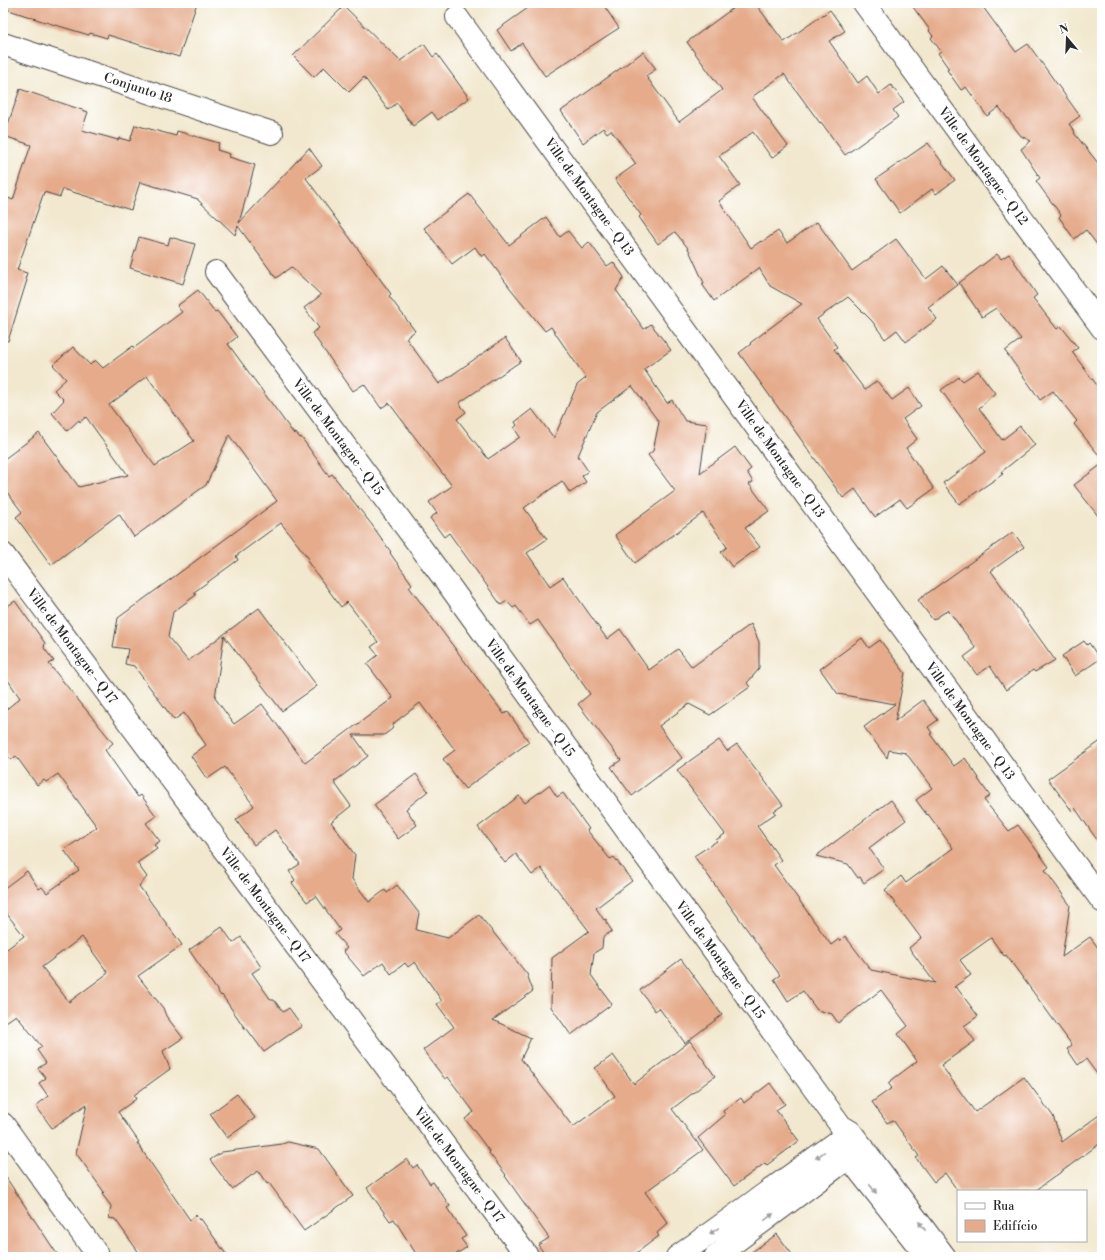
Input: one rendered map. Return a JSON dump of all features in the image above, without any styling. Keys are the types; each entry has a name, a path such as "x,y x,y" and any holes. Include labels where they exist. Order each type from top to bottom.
{"street":[{"name":"Ville de Montagne - Q 12","path":"864,3 1102,328"},
{"name":"Ville de Montagne - Q 13","path":"457,17 1102,902"},
{"name":"Conjunto 18","path":"3,44 272,132"},
{"name":"Ville de Montagne - Q 15","path":"216,272 449,586 849,1141"},
{"name":"Ville de Montagne - Q 17","path":"3,554 528,1257"},
{"path":"3,1124 99,1257"},
{"path":"677,1257 849,1141"},
{"path":"715,1257 849,1141"},
{"path":"849,1141 926,1257"},
{"path":"849,1141 945,1257"}],"building":[{"path":"3,3 197,3 179,57 108,35 107,38 90,33 89,35 42,21 3,8"},
{"path":"535,3 602,3 619,28 545,76 522,43 511,51 497,30"},
{"path":"740,3 755,3 784,42 830,10 845,31 829,41 858,83 867,76 879,94 891,85 904,102 893,110 898,117 845,155 784,74 752,97 788,146 772,158 753,132 719,156 740,185 719,201 751,248 778,231 787,243 817,222 852,271 896,239 926,279 943,266 958,285 928,307 937,319 906,342 897,330 885,339 872,321 848,297 817,319 837,347 834,349 865,390 877,381 892,400 909,388 921,406 903,419 917,439 906,448 934,489 907,508 900,499 875,517 855,489 843,498 739,353 802,304 770,286 759,268 714,301 702,284 704,283 688,248 675,232 658,244 639,217 641,215 615,179 636,164 611,130 607,133 603,128 583,143 561,111 643,52 656,69 646,76 679,122 722,90 687,42"},
{"path":"910,3 980,3 1016,52 1028,44 1080,116 1069,124 1075,132 1074,133 1102,168 1102,251 1086,230 1074,239 1059,217 1061,215 1036,181 1040,178 1021,149 1031,141 1021,136 999,107 987,116 966,87 961,90 947,70 949,69 938,53 941,51 931,38 933,36 929,31 930,30"},
{"path":"344,6 400,61 424,44 433,57 437,54 469,98 438,120 432,112 413,126 397,103 388,110 364,77 349,92 324,67 314,77 293,56"},
{"path":"20,89 88,112 82,130 118,140 119,138 130,141 135,125 176,136 177,131 219,143 217,150 230,154 229,157 255,165 239,223 309,148 322,166 306,178 391,294 389,296 415,331 406,338 439,384 505,338 521,361 459,403 466,412 457,419 488,459 520,437 514,428 517,425 515,422 532,409 554,438 577,385 586,378 551,327 545,331 485,254 482,257 475,247 452,264 424,228 469,194 509,245 546,217 560,237 568,231 582,248 589,242 607,266 613,262 624,277 616,290 644,329 651,324 671,350 644,369 667,403 672,400 685,421 707,424 700,473 735,447 751,469 747,472 753,482 749,484 769,511 745,528 760,547 732,567 721,552 727,547 703,513 635,563 615,535 675,491 648,455 653,451 659,422 632,386 597,412 578,456 588,471 582,476 586,482 570,493 562,481 524,508 547,539 527,553 550,586 563,577 607,639 620,629 649,670 678,649 692,667 751,624 759,642 759,669 747,683 750,687 710,715 689,704 659,726 682,758 632,796 611,767 621,760 578,704 590,694 538,620 530,625 516,606 513,608 507,601 501,605 449,533 444,537 430,518 437,513 429,502 452,486 389,403 381,408 364,384 353,391 312,333 319,328 304,308 321,295 291,267 276,278 238,226 235,235 198,199 140,182 131,210 63,189 60,197 44,192 17,270 27,273 25,279 27,280 8,341 3,340 3,196 13,200 31,145 4,136"},
{"path":"928,143 955,180 936,194 932,189 900,213 876,179"},
{"path":"139,237 168,245 170,237 195,244 183,284 130,268"},
{"path":"997,254 1001,259 1009,254 1037,295 1033,298 1057,329 1061,326 1078,348 1072,352 1102,392 1102,459 1074,424 1077,421 1053,391 1040,400 1005,351 1021,339 996,308 982,317 959,283"},
{"path":"198,290 215,312 217,311 237,337 228,344 294,434 296,433 300,438 301,437 329,476 332,474 372,525 412,584 409,587 504,714 508,712 529,742 465,789 443,759 455,750 420,703 394,723 392,729 384,735 353,735 368,756 334,782 351,806 331,822 355,855 352,879 369,902 385,890 387,893 397,885 419,913 416,930 448,938 479,915 527,974 533,991 493,1020 531,1038 521,1059 573,1127 615,1096 595,1068 613,1055 634,1084 690,1041 715,1076 672,1109 703,1150 645,1192 668,1223 657,1233 659,1236 631,1257 547,1257 538,1245 549,1238 505,1176 506,1175 489,1153 490,1152 465,1119 474,1112 448,1077 445,1079 423,1050 454,1027 437,1004 442,1001 415,962 408,967 405,963 391,974 383,962 364,976 343,951 347,948 335,934 340,930 316,896 307,902 292,883 295,880 289,871 300,864 275,830 254,845 236,820 254,806 225,767 207,779 191,756 206,745 184,713 174,720 134,666 125,664 128,649 113,647 118,618 277,501 229,435 206,485 134,537 119,514 51,565 16,517 22,512 3,487 3,460 39,433 79,487 128,475 86,417 80,422 79,420 67,431 52,413 64,400 54,390 66,379 53,365 73,347 90,365 95,360 103,368 133,346 134,348 182,312 177,306","holes":["147,376 194,441 155,466 109,405","281,523 309,559 307,561 341,607 347,602 378,642 371,647 378,655 367,664 393,698 305,763 262,704 234,724 215,698 224,636 282,711 317,686 259,608 188,661 168,637 173,612 196,595 194,592 238,560 236,556"]},
{"path":"978,371 995,393 979,408 1002,440 1020,426 1035,445 1001,472 1003,474 959,504 943,483 986,452 941,390 959,377 963,381"},
{"path":"1102,464 1102,521 1074,485"},
{"path":"1013,532 1024,547 991,571 1055,660 1035,672 1033,670 1006,690 990,666 977,675 964,657 976,648 948,610 933,620 918,600"},
{"path":"15,601 45,643 44,648 54,661 49,664 113,743 105,750 138,797 141,795 156,816 146,823 160,841 154,845 157,849 137,863 147,877 139,886 182,945 138,976 163,1008 166,1016 183,1038 163,1051 170,1069 134,1095 136,1099 118,1112 139,1142 137,1143 190,1220 196,1215 199,1220 201,1219 228,1257 142,1257 115,1219 109,1218 111,1206 102,1194 104,1192 76,1153 87,1104 52,1128 36,1106 48,1096 39,1083 46,1078 38,1068 46,1063 37,1050 42,1047 16,1015 3,1024 3,952 24,936 3,909 3,889 27,871 39,889 42,887 47,893 79,870 64,850 97,827 58,774 46,782 44,780 37,785 16,756 11,760 3,750 3,712 20,698 3,673 3,609","holes":["82,937 108,973 69,1002 42,967"]},
{"path":"862,638 869,648 880,640 905,673 895,721 923,700 938,720 928,727 932,733 930,734 954,766 965,758 990,796 984,800 1009,831 1018,825 1049,867 1045,870 1070,905 1062,957 1090,937 1102,953 1102,1081 1086,1059 1078,1065 1067,1049 1072,1045 1006,955 1004,956 991,938 960,960 971,975 954,987 957,988 978,1016 964,1026 975,1041 941,1065 975,1112 1024,1077 1053,1116 1062,1142 1102,1113 1102,1142 1036,1190 957,1190 945,1173 934,1182 916,1158 919,1156 893,1120 887,1123 872,1102 892,1088 888,1083 917,1061 898,1034 908,1026 881,990 838,1023 832,1014 817,1010 803,991 788,1001 774,979 780,975 694,856 725,834 677,770 719,740 727,751 737,744 783,805 774,811 776,813 757,826 781,860 774,865 831,945 839,939 840,941 845,936 871,970 935,983 909,948 921,938 885,890 901,876 906,883 953,848 916,800 932,788 906,753 889,750 887,758 864,727 895,704 838,694 820,669"},
{"path":"1084,641 1087,645 1089,643 1100,659 1075,676 1062,656"},
{"path":"1102,740 1102,847 1075,808 1072,811 1048,779"},
{"path":"416,774 428,791 406,809 417,825 398,839 374,805"},
{"path":"549,785 557,797 563,793 589,829 587,830 610,859 614,857 632,881 596,908 604,920 606,919 606,922 612,931 603,937 602,948 594,953 591,975 612,1004 571,1035 551,1007 552,958 589,931 541,868 532,875 516,854 505,863 478,827 519,796 525,803"},
{"path":"891,800 906,820 869,848 884,869 864,883 860,877 858,878 848,864 816,856"},
{"path":"222,927 233,943 241,937 261,967 252,973 271,1000 274,1000 283,1012 289,1008 302,1026 264,1052 247,1029 246,1030 222,995 221,996 189,950"},
{"path":"681,959 722,1015 685,1043 659,1008 655,1011 640,990"},
{"path":"770,1083 785,1104 776,1110 799,1141 767,1165 765,1163 734,1186 698,1138 725,1115 723,1111 741,1098 744,1103"},
{"path":"237,1094 255,1118 227,1138 210,1114"},
{"path":"288,1142 319,1149 353,1196 304,1231 269,1183 267,1184 258,1171 232,1189 210,1160 222,1152"},
{"path":"407,1159 413,1168 417,1165 430,1184 433,1182 450,1206 447,1208 466,1236 461,1239 467,1247 452,1257 418,1257 394,1219 390,1221 367,1188"},
{"path":"3,1173 59,1257 3,1257"},
{"path":"777,1234 794,1257 745,1257"}]}
